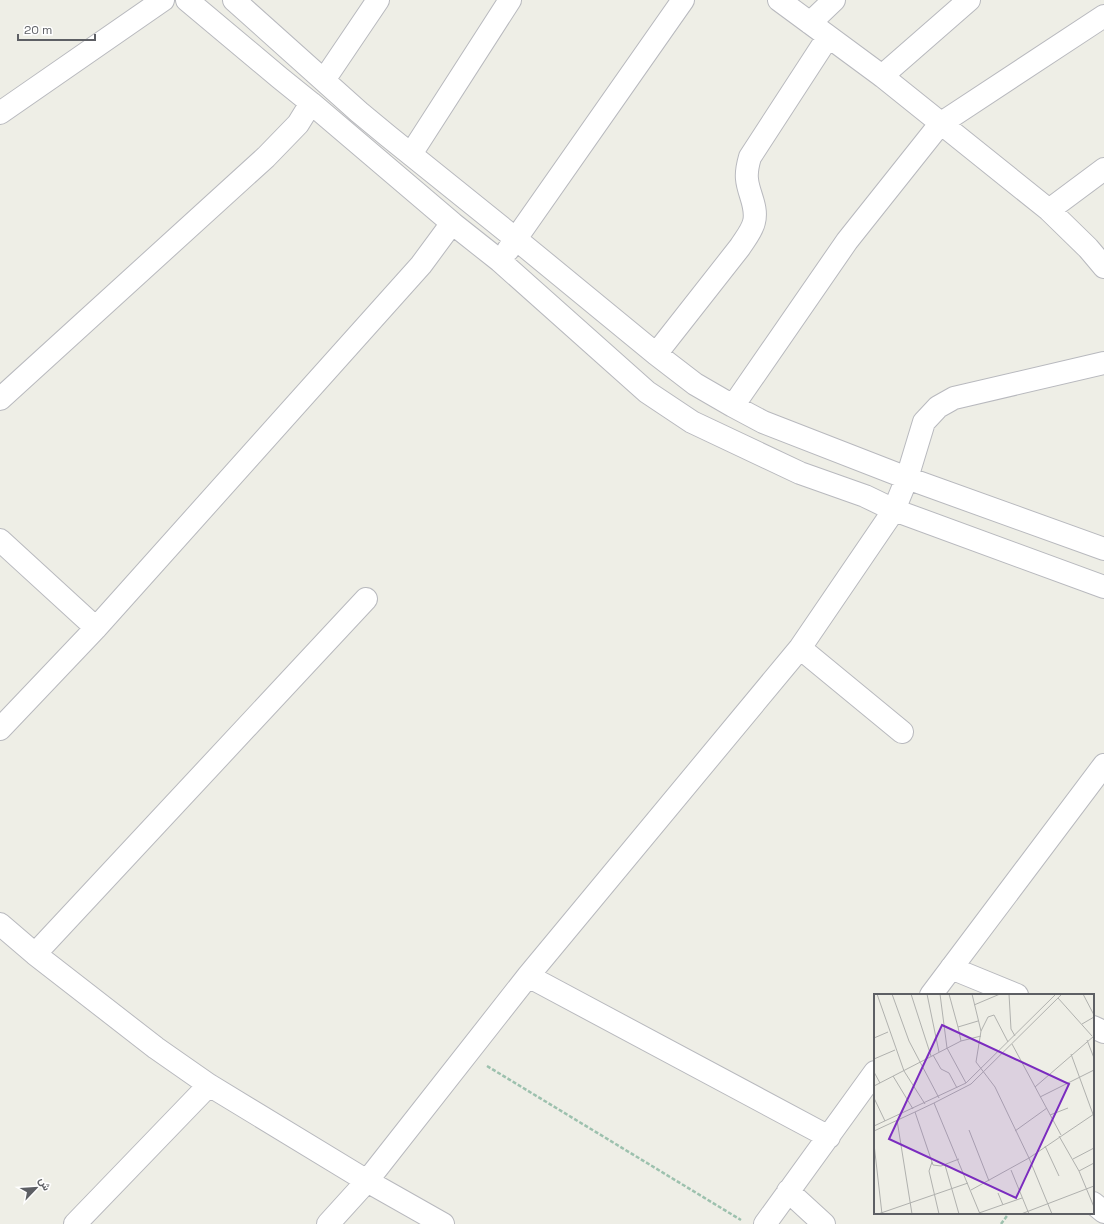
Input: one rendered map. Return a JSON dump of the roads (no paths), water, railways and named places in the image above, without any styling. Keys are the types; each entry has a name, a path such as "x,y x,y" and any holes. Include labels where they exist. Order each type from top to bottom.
{"street":[{"path":"0,112 163,0"},
{"path":"187,0 452,223 500,261 647,392 692,422 800,473 865,496 894,510 1104,587"},
{"path":"234,0 359,112 656,354 695,384 763,422 907,478 1104,549"},
{"path":"324,80 378,0"},
{"path":"411,154 510,0"},
{"path":"500,261 683,0"},
{"path":"779,0 882,76 940,124 1050,210 1088,248 1104,267"},
{"path":"810,24 834,0"},
{"path":"882,76 969,0"},
{"path":"732,406 847,242 940,124 1104,16"},
{"path":"656,354 751,231 755,214 747,179 747,167 750,157 828,37"},
{"path":"0,399 266,157 298,124 311,103"},
{"path":"1050,210 1104,169"},
{"path":"0,729 96,628 421,265 452,223"},
{"path":"328,1224 367,1181 528,976 800,648 894,510 907,478 924,422 938,407 954,398 1104,363"},
{"path":"0,540 96,628"},
{"path":"35,954 366,599"},
{"path":"800,648 902,732"},
{"path":"932,994 1104,765"},
{"path":"0,924 35,954 156,1048 208,1086 367,1181 443,1224"},
{"path":"952,968 1015,994"},
{"path":"528,976 829,1137"},
{"path":"1094,1027 1104,1032"},
{"path":"765,1224 874,1073"},
{"path":"75,1224 208,1086"},
{"path":"788,1191 824,1224"},
{"path":"1094,1204 1104,1212"}]}
